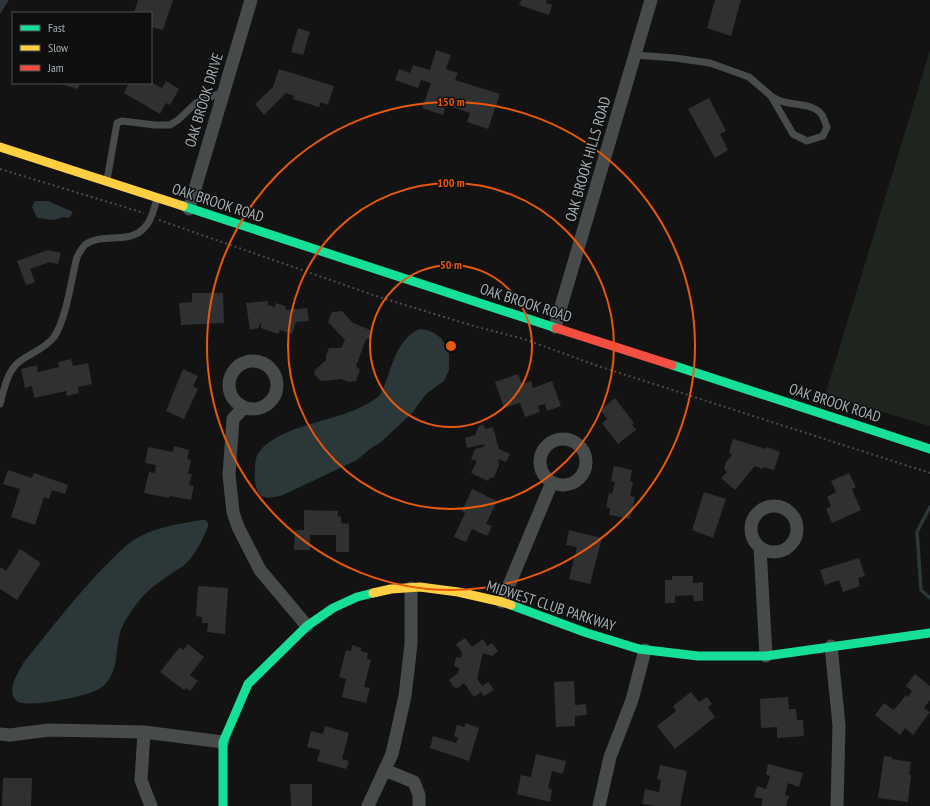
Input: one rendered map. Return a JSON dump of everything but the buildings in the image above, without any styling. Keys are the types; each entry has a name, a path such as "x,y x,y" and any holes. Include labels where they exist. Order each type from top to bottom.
{"main road":[{"name":"OAK BROOK ROAD","path":"0,147 930,449"},
{"name":"MIDWEST CLUB PARKWAY","path":"223,806 223,742 248,684 307,626 333,608 358,597 390,589 420,587 458,592 502,602 587,633 645,650 698,656 766,656 930,633"}],"street":[{"name":"OAK BROOK DRIVE","path":"188,209 251,0"},
{"name":"OAK BROOK HILLS ROAD","path":"555,327 651,0"},
{"path":"244,407 233,419 229,475 232,512 260,570 307,626"},
{"path":"502,602 552,482"},
{"path":"760,548 766,656"},
{"path":"368,806 392,754 405,696 411,644 411,588"},
{"path":"831,646 839,725 837,806"},
{"path":"599,806 610,757 632,700 645,650"},
{"path":"0,734 10,735 49,730 144,732 223,742"},
{"path":"144,732 141,780 151,806"},
{"path":"384,770 414,782 419,795 418,806"}],"lane":[{"path":"635,55 675,58 710,63 749,77 771,96 790,104 810,106 822,114 827,127 823,136 807,141 793,134 771,96"},
{"path":"106,182 117,123 122,121 155,125 170,125 178,120 196,102 224,92"},
{"path":"0,404 10,373 18,362 49,343 55,335 62,317 77,257 81,250 86,244 94,241 126,238 136,235 146,227 157,198"}],"path":[{"path":"0,169 149,215 151,217 379,297 478,327 524,339 598,366 930,473"}],"shaded area":[{"path":"0,0 9,0 0,14"},
{"path":"930,50 930,426 825,395"},
{"path":"35,201 48,201 73,212 69,218 63,217 54,220 37,218 32,207"},
{"path":"419,329 434,333 441,338 446,346 449,353 449,370 444,381 426,394 412,413 381,442 357,460 283,495 269,498 260,495 256,487 255,476 257,455 260,451 268,443 292,430 348,413 364,406 378,397 383,390 393,360 401,346 406,339"},
{"path":"205,520 208,523 208,527 195,553 183,566 163,579 140,599 125,621 118,640 114,669 102,687 87,694 51,702 30,704 16,700 13,696 12,688 24,662 76,599 122,549 137,538 152,531 168,526"}],"waterway":[{"path":"930,507 917,532 921,590 930,598"}],"traffic: fast":[{"path":"183,206 556,328"},
{"path":"672,365 930,449"},
{"path":"223,806 223,742 248,684 307,626 333,608 357,597 373,593"},
{"path":"511,605 587,633 639,649 698,656 766,656 930,633"}],"traffic: slow":[{"path":"0,147 183,206"},
{"path":"373,593 391,589 420,587 458,592 511,605"}],"traffic: jam":[{"path":"556,328 672,365"}]}
